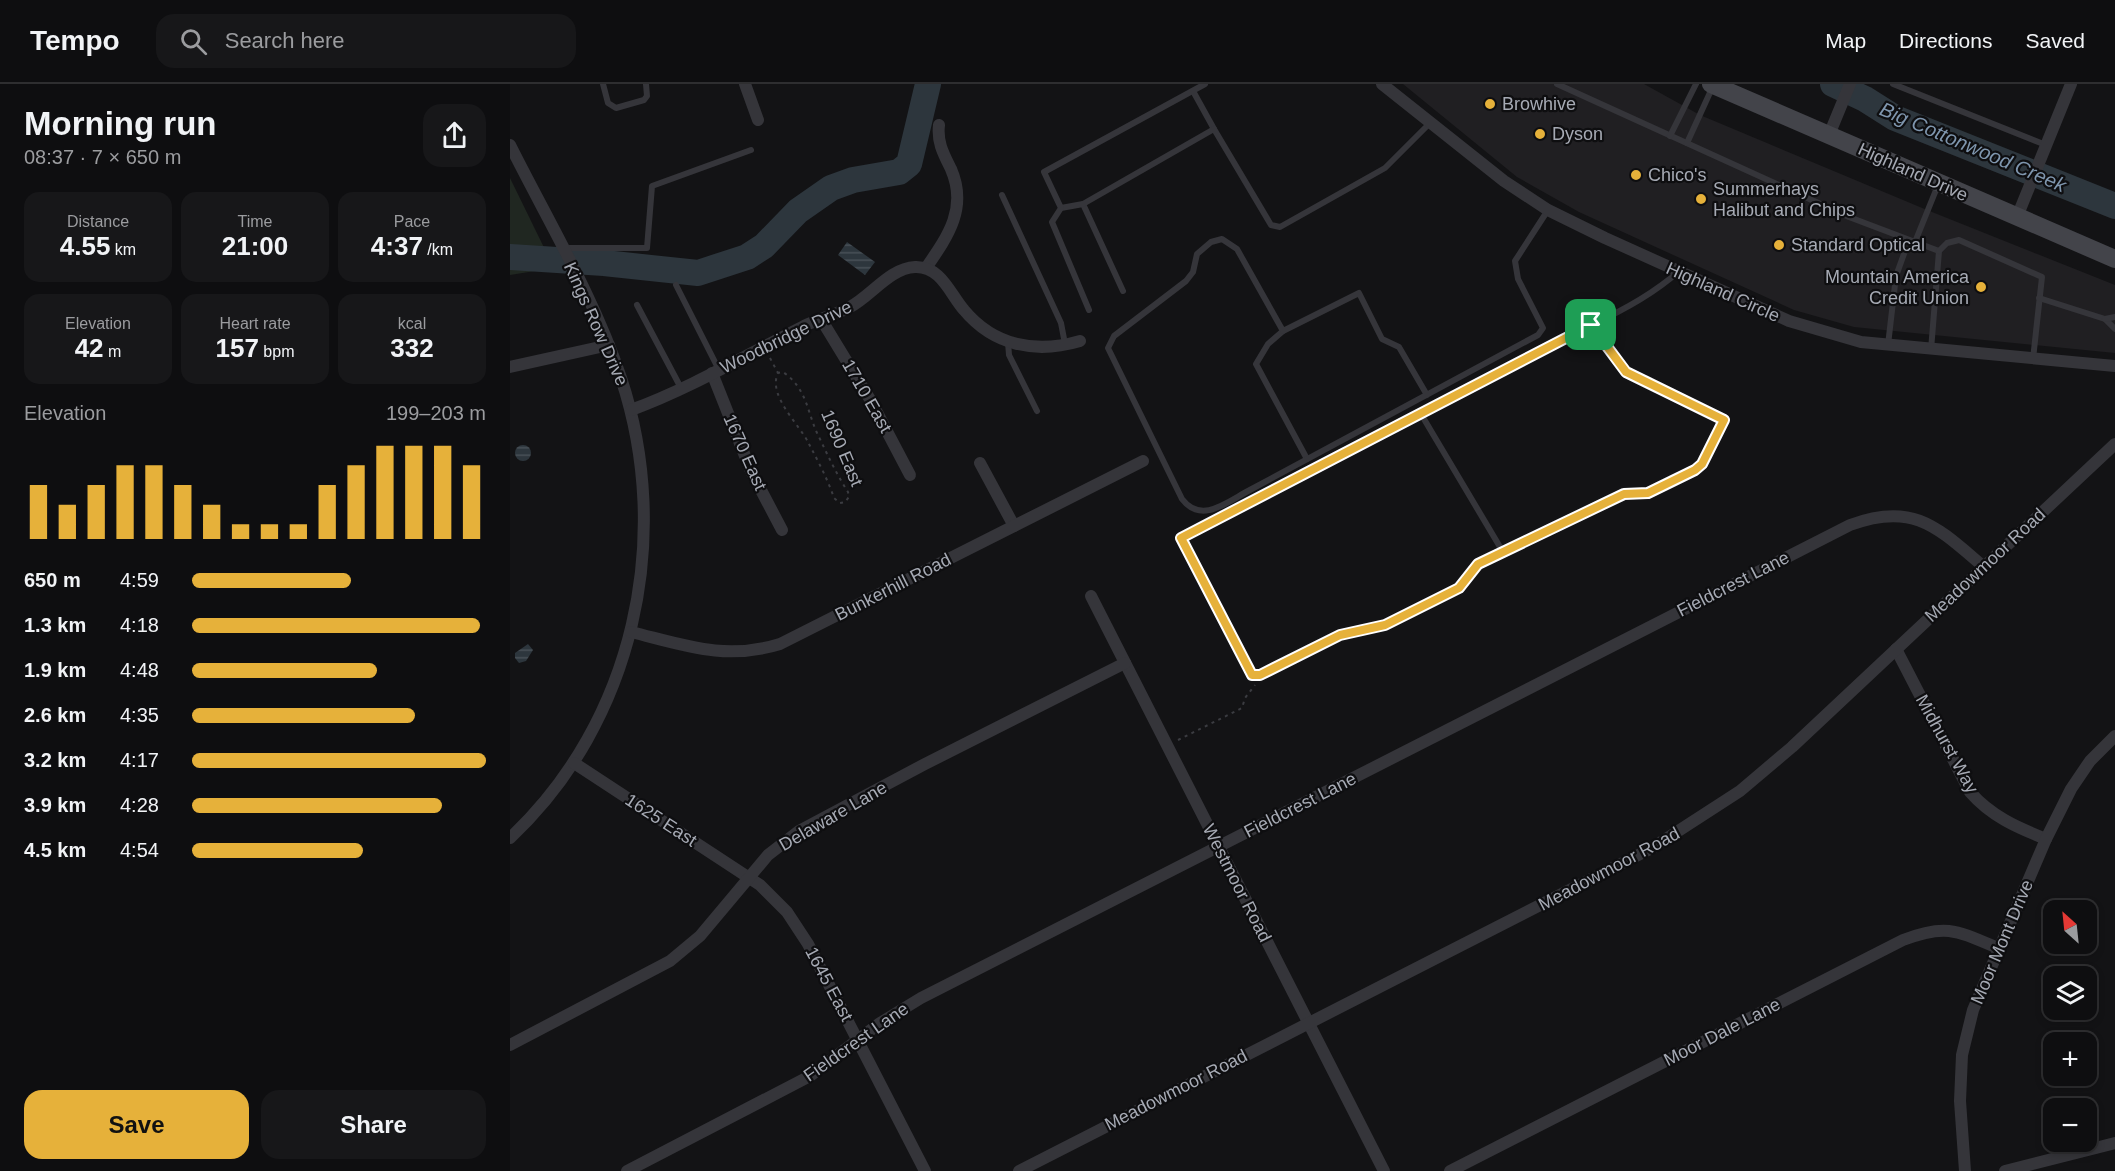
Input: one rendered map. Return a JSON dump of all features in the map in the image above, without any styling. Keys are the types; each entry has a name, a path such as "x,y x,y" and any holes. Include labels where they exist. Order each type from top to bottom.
{"main road":[{"name":"Highland Drive","path":"1707,84 2115,259"}],"street":[{"path":"745,84 758,120"},
{"name":"Highland Circle","path":"1382,84 1504,181 1548,210 1789,321 1837,337 1888,345 2115,366"},
{"path":"1829,135 1850,84"},
{"path":"2017,217 2071,84"},
{"path":"939,124 940,146 956,184 957,211 947,236 926,268 945,282 970,317 987,331 1008,342 1037,348 1080,341"},
{"name":"Kings Row Drive","path":"510,145 609,345 631,410 640,456 645,508 643,561 631,632 612,688 574,763 544,801 510,838"},
{"name":"Woodbridge Drive","path":"631,410 682,389 821,319 850,307 902,270 926,268"},
{"name":"1710 East","path":"821,319 871,401 910,476"},
{"path":"510,367 609,345"},
{"name":"1670 East","path":"716,372 751,471 782,530"},
{"name":"Meadowmoor Road","path":"1019,1171 1594,878 1694,823 1740,790 1792,747 2115,444"},
{"name":"Bunkerhill Road","path":"631,632 712,652 740,653 767,648 793,639 1143,461"},
{"path":"980,463 1014,526"},
{"name":"Fieldcrest Lane","path":"627,1171 810,1076 897,1011 921,998 1867,518 1912,518 1929,524 1947,533 1983,567"},
{"name":"Westmoor Road","path":"1091,596 1384,1171"},
{"name":"Midhurst Way","path":"1896,649 1970,792 1985,809 2013,826 2046,839"},
{"name":"Delaware Lane","path":"510,1045 670,961 700,936 747,877 775,848 808,826 1125,663"},
{"name":"Moor Mont Drive","path":"1965,1171 1959,1101 1962,1055 1973,1010 2046,839 2083,770 2115,736"},
{"name":"1625 East","path":"574,763 747,877"},
{"name":"1645 East","path":"747,877 774,898 799,927 925,1171"},
{"name":"Moor Dale Lane","path":"1450,1171 1903,940 1942,928 1964,933 2000,949"},
{"path":"2005,1171 2115,1143"}],"lane":[{"path":"603,84 608,103 616,108 644,100 647,96 646,84"},
{"path":"1061,207 1044,172 1205,84"},
{"path":"1557,84 1849,217 1939,251"},
{"path":"1670,136 1707,84"},
{"path":"1687,143 1707,84"},
{"path":"1893,84 2046,145"},
{"path":"1192,91 1271,225 1280,226 1385,168 1430,123"},
{"path":"1061,207 1083,204 1214,129"},
{"path":"562,248 647,248 652,186 751,150"},
{"path":"1888,345 1896,276 1938,183"},
{"path":"1002,195 1061,323 1066,345"},
{"path":"1083,204 1123,291"},
{"path":"1061,207 1052,222 1089,310"},
{"path":"1283,330 1237,249 1222,238 1211,242 1197,254 1193,272 1186,281 1114,336 1108,348 1182,499 1193,510 1206,513 1538,335 1543,328 1518,279 1515,261 1548,210"},
{"path":"1931,350 1939,251 1947,243 1959,240 2042,277 2033,359"},
{"path":"1591,325 1626,372 1724,420 1702,464 1695,470 1648,493 1624,494 1503,552 1474,567 1459,588 1385,625 1340,635 1256,676 1252,675 1181,538 1591,325 1659,288 1679,272"},
{"path":"676,285 716,372"},
{"path":"1307,459 1256,364 1268,344 1283,330 1359,293 1382,339 1399,347 1427,395"},
{"path":"2039,298 2105,319 2115,329"},
{"path":"638,305 682,389"},
{"path":"2105,319 2115,317"},
{"path":"1008,342 1009,355 1037,411"},
{"path":"1421,414 1503,552"}],"path":[{"name":"1690 East","path":"771,360 778,373 776,380 783,405 810,445 834,498 840,503 845,502 849,497 848,492 818,436 804,396 790,377 783,372 778,373"},
{"path":"1178,740 1242,708 1245,698 1254,687 1256,676"}],"shaded area":[{"path":"1403,84 1644,84 1700,115 1927,210 2115,285 2115,353 1854,327 1794,310 1579,212 1517,177"},
{"path":"510,178 554,268 510,275"},
{"path":"847,242 875,262 865,275 838,255"},
{"path":"523,445 531,453 523,461 515,453"},
{"path":"528,644 533,650 526,661 519,663 515,658 515,653"}],"waterway":[{"name":"Big Cottonwood Creek","path":"510,257 604,263 698,273 747,257 764,246 798,211 831,188 853,180 899,172 909,164 928,84"},
{"name":"Big Cottonwood Creek","path":"1833,84 1865,99 1895,118 2115,206"}],"place":[{"name":"Browhive","path":"1490,104"},
{"name":"Dyson","path":"1540,134"},
{"name":"Chico's","path":"1636,175"},
{"name":"Summerhays Halibut and Chips","path":"1701,199"},
{"name":"Standard Optical","path":"1779,245"},
{"name":"Mountain America Credit Union","path":"1981,287"}],"route":[{"path":"1591,325 1601,342 1626,372 1724,420 1702,464 1695,470 1648,493 1624,494 1478,564 1459,588 1385,625 1340,635 1260,675 1252,675 1181,538 1591,325"}]}
